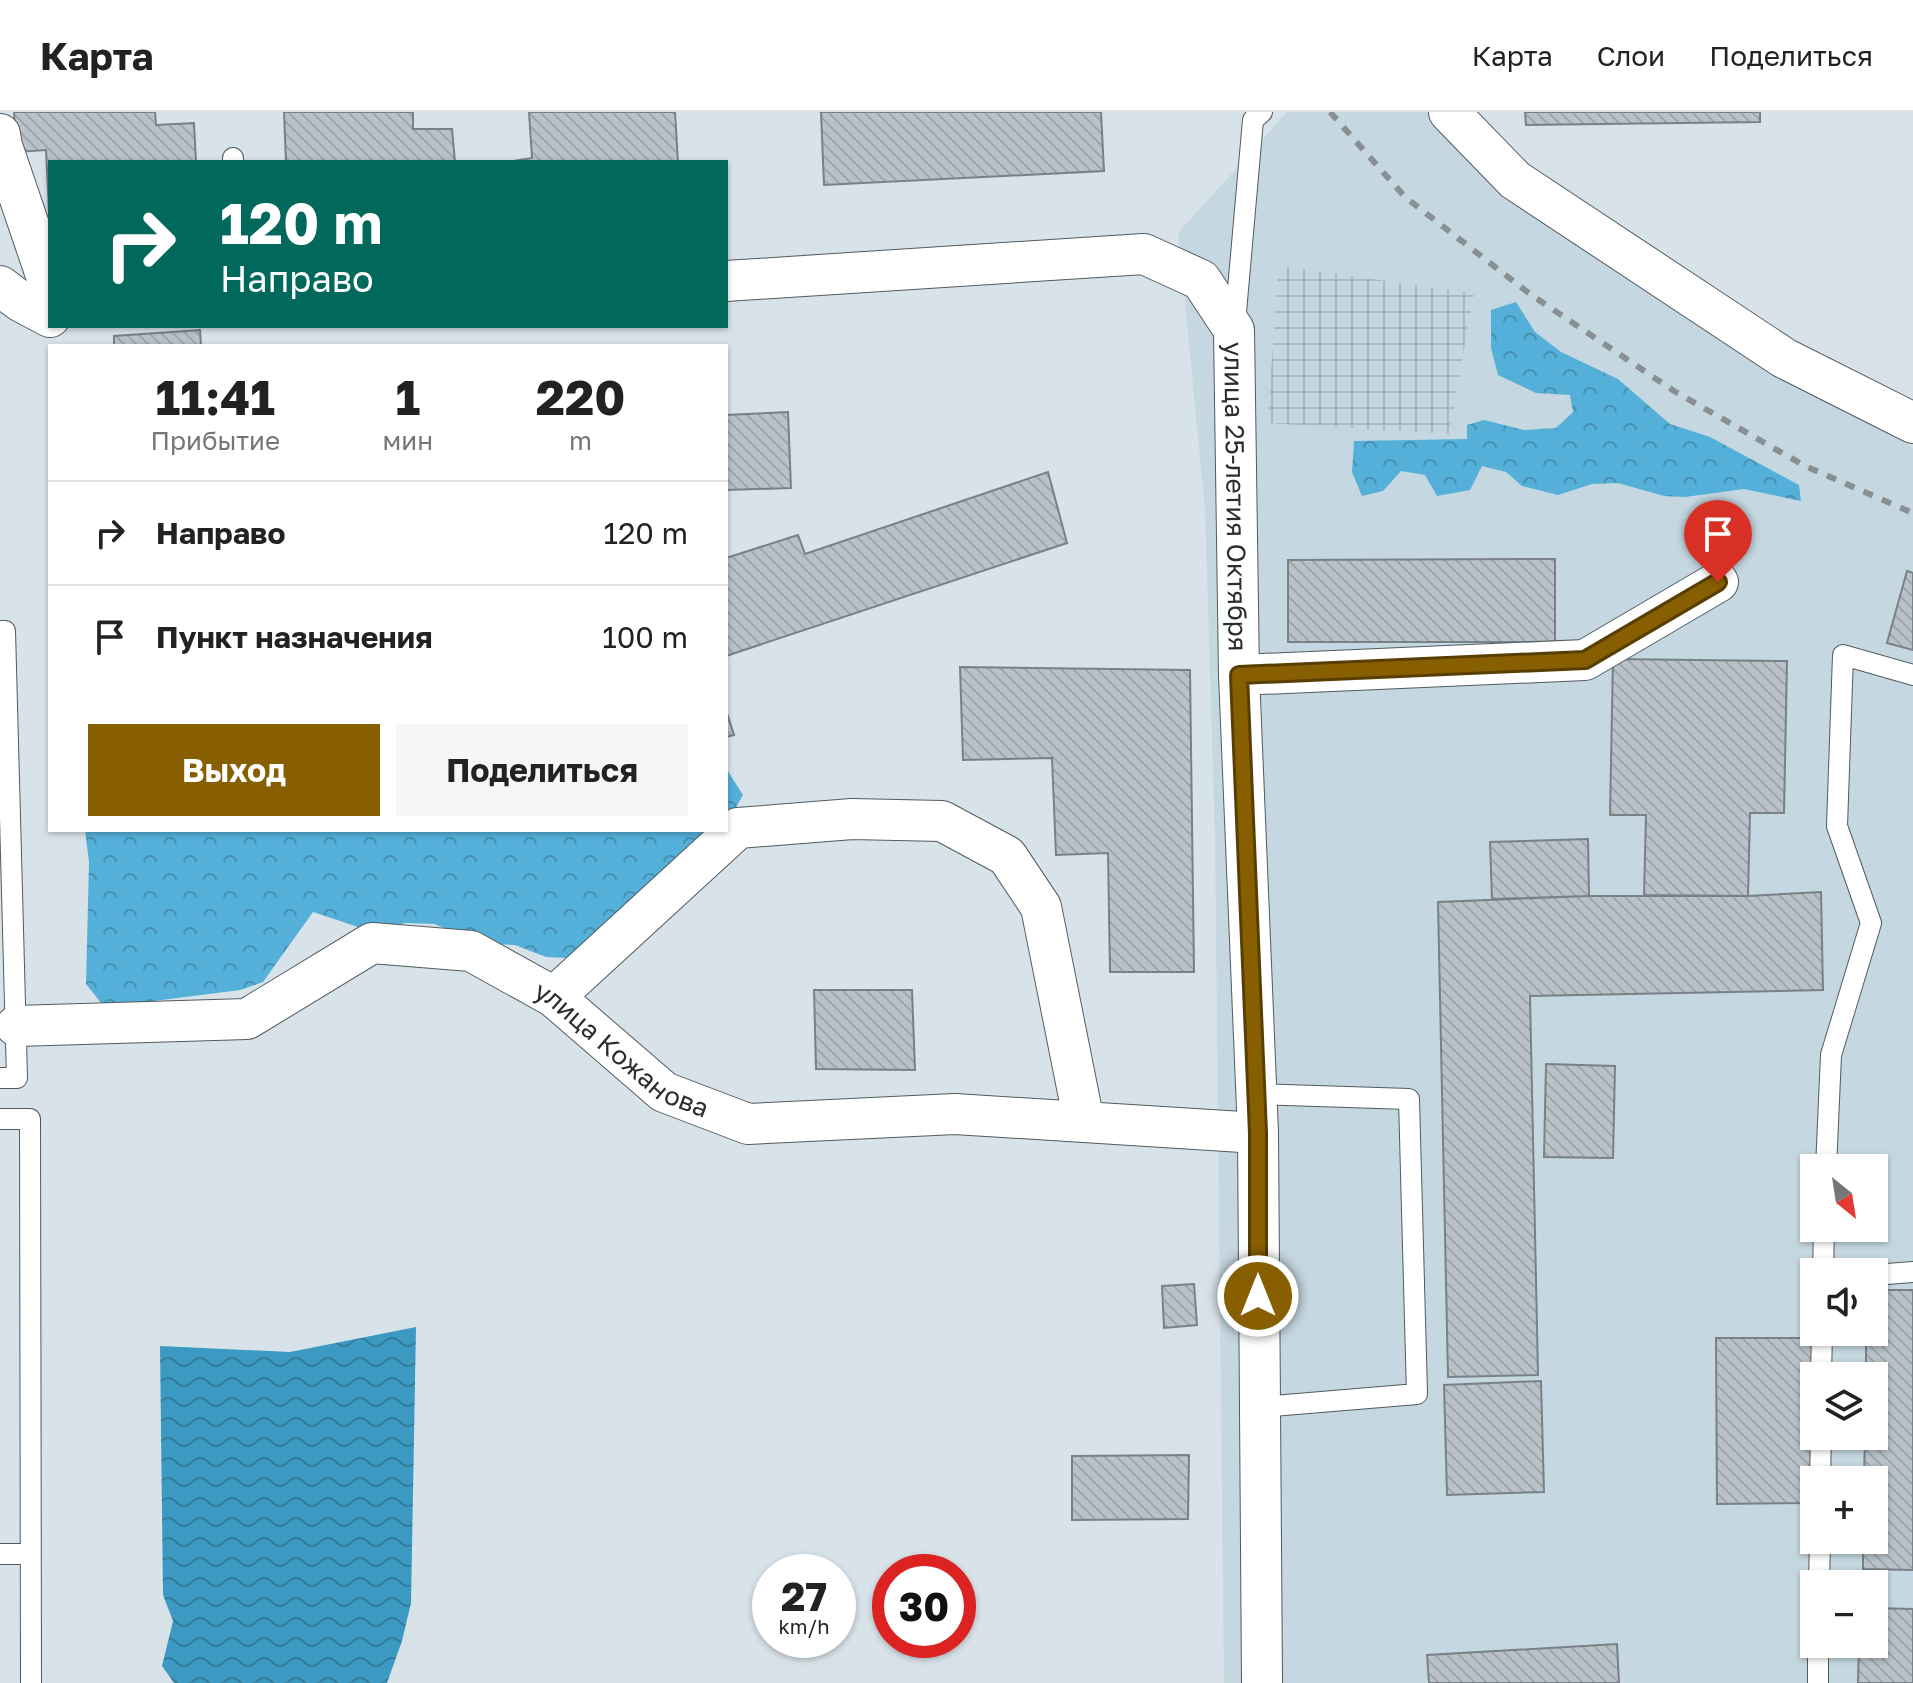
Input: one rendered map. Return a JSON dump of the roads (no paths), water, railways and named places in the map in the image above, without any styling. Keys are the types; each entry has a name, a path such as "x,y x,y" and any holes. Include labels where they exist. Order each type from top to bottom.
{"street":[{"path":"1449,112 1515,180 1784,358 1913,423"},
{"path":"0,134 48,281"},
{"name":"улица 25-летия Октября","path":"728,281 1144,254 1201,280 1234,330 1239,675 1257,1114 1262,1683"},
{"path":"0,286 48,316"},
{"path":"1239,675 1585,660 1718,582"},
{"path":"554,997 738,828 852,819 942,821 1007,856 1041,907 1084,1122"},
{"name":"улица Кожанова","path":"16,1026 247,1019 372,943 471,951 554,997 664,1092 748,1124 955,1114 1084,1122 1257,1114"}],"lane":[{"path":"1234,330 1253,120 1262,112"},
{"path":"0,1078 17,1078 2,631"},
{"path":"1827,1154 1831,1055 1871,923 1837,826 1843,655 1913,675"},
{"path":"1257,1114 1409,1099 1417,1394 1260,1407"},
{"path":"0,1119 30,1119 31,1683"},
{"path":"1888,1274 1913,1272"},
{"path":"0,1554 30,1554"},
{"path":"1818,1658 1818,1683"}],"water":[{"path":"416,1327 411,1603 387,1683 174,1683 162,1666 173,1621 163,1595 160,1346 290,1352"}],"railway":[{"path":"1330,112 1405,197 1530,294 1674,391 1805,466 1913,513"}]}
